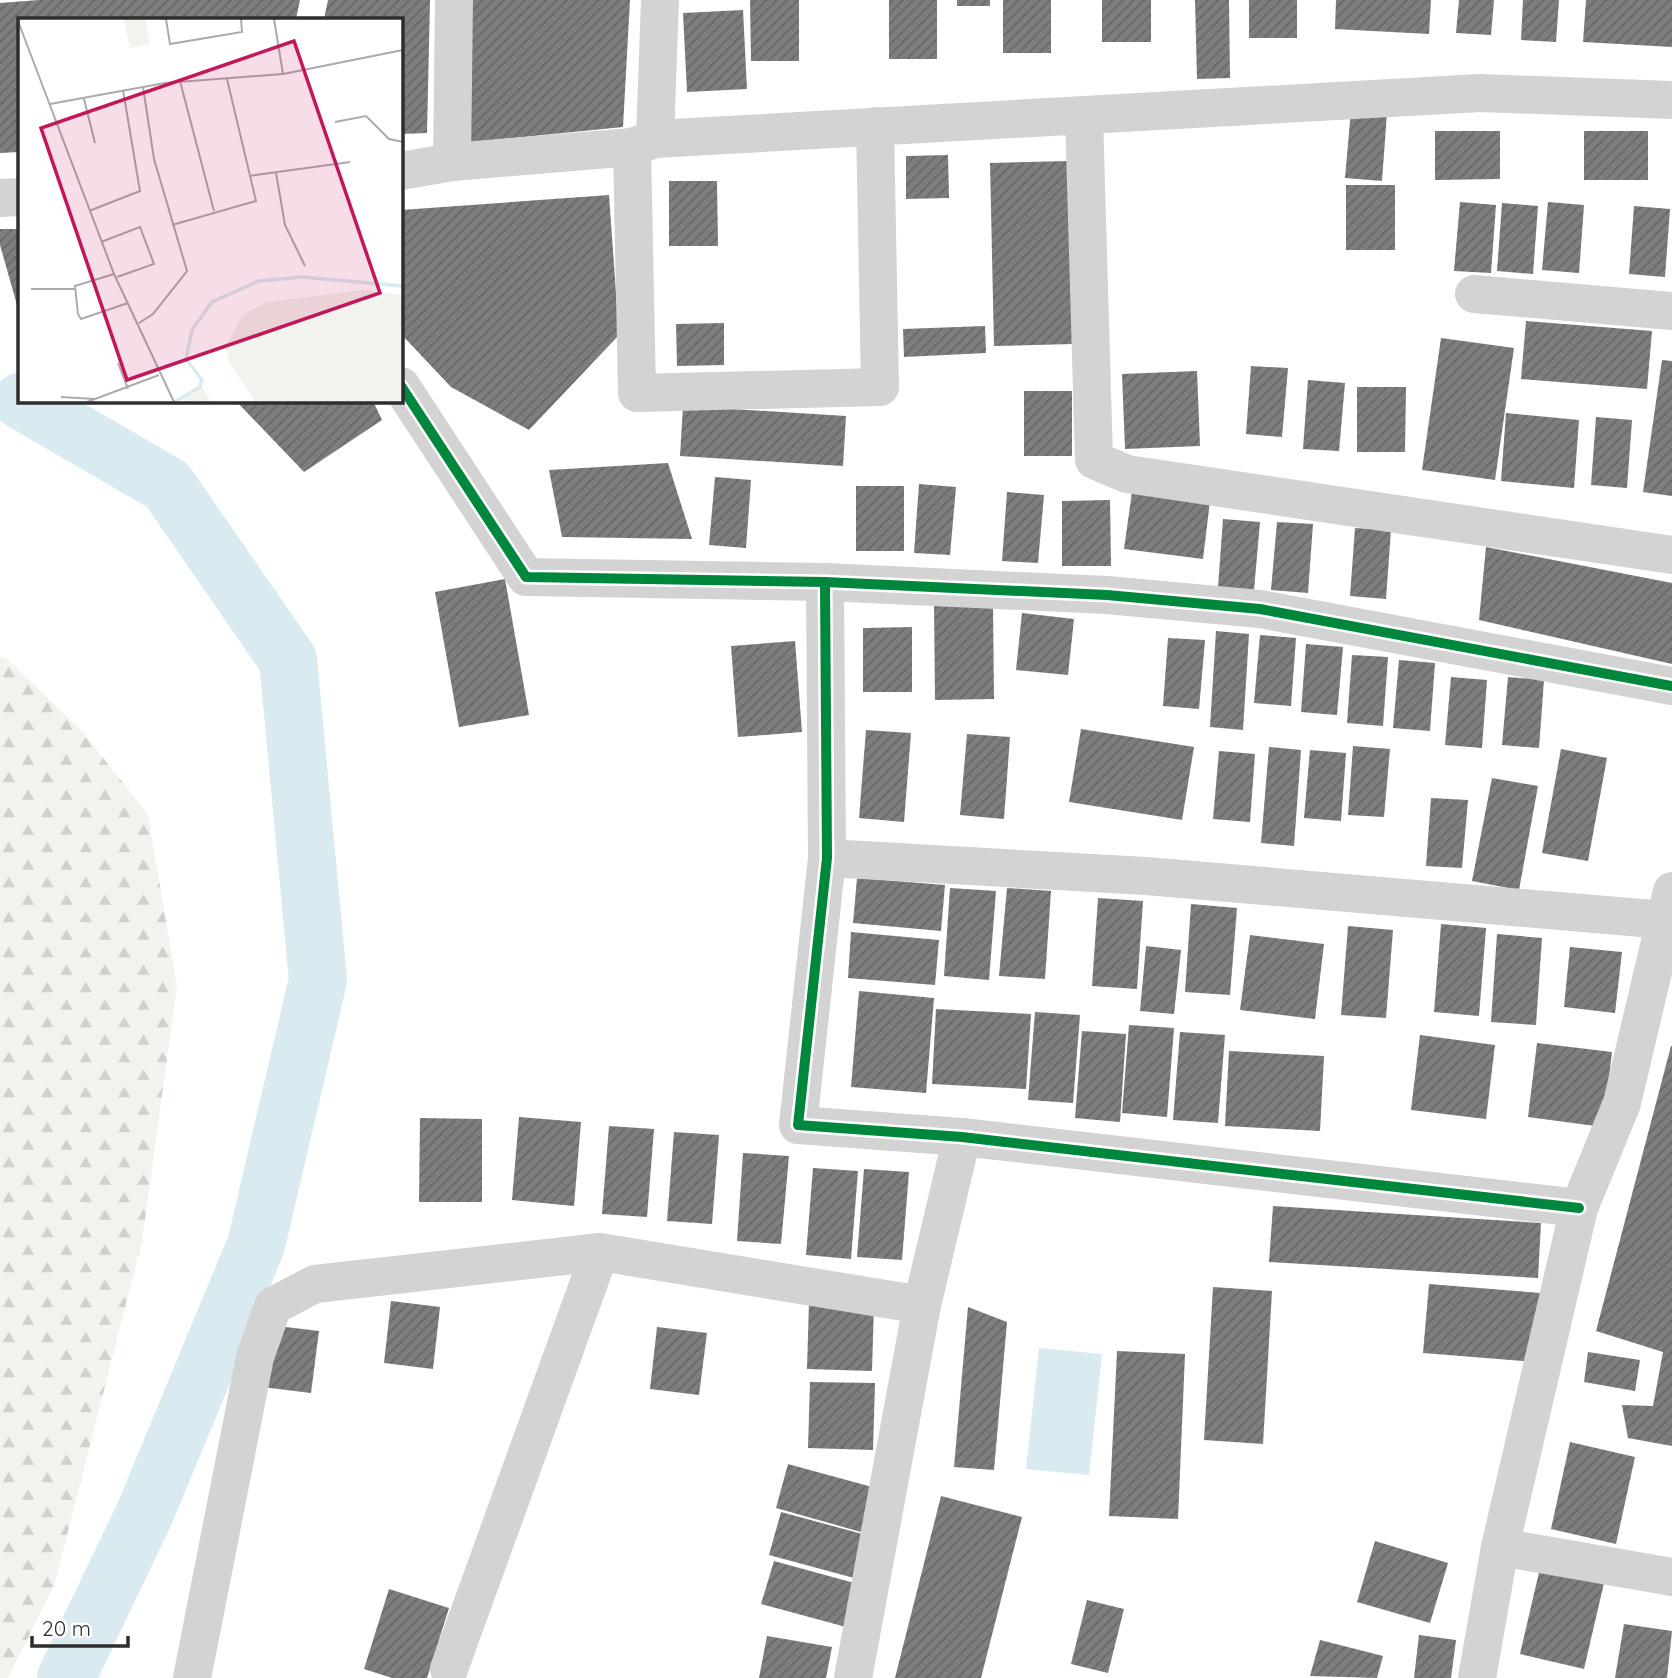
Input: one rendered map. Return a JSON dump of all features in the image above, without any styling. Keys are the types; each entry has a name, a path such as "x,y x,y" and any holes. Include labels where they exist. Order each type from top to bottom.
{"street":[{"path":"452,162 454,0"},
{"path":"660,0 643,143 638,393 880,387 875,126"},
{"path":"402,171 452,162 643,143 875,126 1480,93 1672,100"},
{"path":"1084,116 1094,460 1128,474 1672,555"},
{"path":"0,198 18,197"},
{"path":"1474,294 1672,311"},
{"path":"402,388 526,577 825,582 1107,595 1260,609 1672,686"},
{"path":"825,582 827,858 797,1125 962,1137 1579,1208"},
{"path":"827,858 1669,906 1622,1103 1579,1208 1500,1547 1477,1678"},
{"path":"853,1678 922,1305 962,1137"},
{"path":"192,1678 255,1357 273,1306 315,1284 600,1252 922,1305"},
{"path":"449,1669 600,1252"},
{"path":"1500,1547 1672,1577"}],"green space":[{"path":"0,657 6,658 82,731 148,815 177,986 142,1241 54,1586 8,1678 0,1678"}],"shaded area":[{"path":"1039,1348 1102,1354 1089,1475 1026,1469"}],"building":[{"path":"39,0 300,0 296,18 18,18 18,152 0,153 0,3"},
{"path":"328,0 430,0 427,133 402,134 402,18 324,18"},
{"path":"468,0 630,0 623,127 463,143"},
{"path":"750,0 799,0 799,61 751,61"},
{"path":"889,0 937,0 937,59 889,59"},
{"path":"957,0 990,0 990,6 957,6"},
{"path":"1003,0 1051,0 1051,53 1003,53"},
{"path":"1102,0 1151,0 1151,42 1102,42"},
{"path":"1195,0 1229,0 1230,78 1197,79"},
{"path":"1249,0 1297,0 1297,38 1249,38"},
{"path":"1336,0 1431,0 1429,34 1335,29"},
{"path":"1459,0 1494,0 1491,35 1456,33"},
{"path":"1523,0 1559,0 1556,42 1521,40"},
{"path":"1586,0 1672,0 1672,47 1583,42"},
{"path":"743,10 747,89 687,92 683,13"},
{"path":"1351,110 1387,113 1382,181 1345,178"},
{"path":"1435,131 1500,131 1500,179 1435,180"},
{"path":"1584,131 1648,131 1648,180 1584,180"},
{"path":"948,155 949,198 906,199 906,156"},
{"path":"1070,161 1073,344 994,346 990,163"},
{"path":"669,181 717,181 718,246 669,246"},
{"path":"1346,185 1395,185 1395,250 1346,250"},
{"path":"609,195 619,335 529,430 451,387 402,335 402,210"},
{"path":"1460,202 1496,205 1491,273 1454,271"},
{"path":"1548,202 1584,205 1579,273 1542,270"},
{"path":"1502,203 1538,206 1533,274 1497,271"},
{"path":"1634,206 1670,209 1665,277 1629,274"},
{"path":"0,229 18,229 18,308 0,245"},
{"path":"1526,321 1652,331 1647,389 1521,379"},
{"path":"724,323 724,365 677,366 676,324"},
{"path":"985,326 986,353 904,357 903,329"},
{"path":"1441,338 1514,348 1495,480 1422,470"},
{"path":"1662,360 1672,361 1672,496 1643,492"},
{"path":"1251,366 1288,368 1282,437 1246,434"},
{"path":"1197,371 1200,446 1125,449 1122,374"},
{"path":"1308,380 1345,383 1339,451 1303,449"},
{"path":"1357,387 1406,387 1405,452 1357,452"},
{"path":"1024,391 1072,391 1072,456 1024,456"},
{"path":"237,402 373,402 382,420 304,472"},
{"path":"683,406 846,416 843,466 680,456"},
{"path":"1506,413 1579,420 1574,488 1501,481"},
{"path":"1596,417 1632,420 1627,488 1591,485"},
{"path":"668,463 692,539 562,537 549,470"},
{"path":"715,477 751,480 746,548 709,545"},
{"path":"919,484 956,487 950,555 914,553"},
{"path":"856,486 904,486 904,551 856,551"},
{"path":"1007,492 1044,495 1038,563 1002,561"},
{"path":"1132,492 1210,501 1203,559 1124,549"},
{"path":"1110,500 1111,566 1062,566 1062,501"},
{"path":"1223,519 1260,522 1254,590 1218,587"},
{"path":"1277,522 1313,524 1308,593 1271,590"},
{"path":"1355,528 1391,530 1386,599 1350,596"},
{"path":"1486,547 1672,583 1672,664 1479,620"},
{"path":"505,579 529,715 459,727 435,592"},
{"path":"993,604 994,699 935,700 934,605"},
{"path":"1022,613 1074,619 1068,675 1016,670"},
{"path":"912,627 912,692 863,692 863,628"},
{"path":"1216,631 1249,634 1243,730 1210,727"},
{"path":"1260,635 1296,638 1291,706 1254,703"},
{"path":"1168,638 1205,640 1199,709 1163,706"},
{"path":"795,641 802,732 738,737 731,646"},
{"path":"1306,644 1343,647 1337,715 1301,712"},
{"path":"1352,655 1388,657 1383,726 1347,723"},
{"path":"1399,660 1435,663 1430,731 1393,728"},
{"path":"1451,677 1487,680 1482,748 1445,745"},
{"path":"1508,677 1544,680 1539,748 1502,745"},
{"path":"1081,729 1194,747 1182,820 1069,802"},
{"path":"866,730 911,733 904,822 859,818"},
{"path":"967,734 1010,737 1004,819 960,815"},
{"path":"1353,746 1390,749 1384,817 1348,815"},
{"path":"1269,747 1301,750 1294,846 1261,843"},
{"path":"1561,749 1607,758 1588,861 1542,853"},
{"path":"1310,750 1346,753 1341,821 1304,818"},
{"path":"1219,751 1255,754 1250,822 1213,819"},
{"path":"1492,778 1538,786 1519,890 1472,881"},
{"path":"1431,798 1468,800 1462,868 1426,866"},
{"path":"857,878 945,885 941,931 853,923"},
{"path":"950,888 996,891 989,980 944,976"},
{"path":"1007,888 1051,891 1045,979 999,976"},
{"path":"1098,898 1143,901 1137,989 1092,986"},
{"path":"1191,904 1237,908 1230,995 1185,992"},
{"path":"1441,924 1486,928 1479,1016 1434,1012"},
{"path":"1348,926 1393,930 1386,1018 1341,1015"},
{"path":"851,932 939,940 935,985 848,978"},
{"path":"1497,934 1542,938 1536,1025 1491,1022"},
{"path":"1250,935 1324,944 1315,1019 1240,1010"},
{"path":"1146,946 1181,950 1174,1014 1140,1011"},
{"path":"1570,947 1622,952 1615,1013 1564,1007"},
{"path":"859,991 934,998 926,1093 851,1087"},
{"path":"936,1009 1031,1014 1026,1089 932,1084"},
{"path":"1035,1012 1080,1015 1073,1103 1028,1100"},
{"path":"1129,1025 1174,1028 1167,1117 1122,1113"},
{"path":"1082,1031 1126,1034 1120,1122 1075,1118"},
{"path":"1180,1032 1225,1035 1218,1123 1173,1120"},
{"path":"1420,1035 1495,1045 1486,1119 1411,1110"},
{"path":"1537,1043 1612,1052 1603,1127 1528,1117"},
{"path":"1671,1046 1672,1446 1628,1438 1622,1405 1653,1406 1663,1352 1596,1331"},
{"path":"1229,1051 1324,1056 1320,1131 1225,1126"},
{"path":"519,1117 581,1122 574,1206 512,1200"},
{"path":"420,1118 482,1119 482,1202 419,1202"},
{"path":"609,1126 654,1129 647,1217 602,1214"},
{"path":"674,1132 719,1135 712,1224 667,1221"},
{"path":"743,1153 789,1156 781,1244 737,1241"},
{"path":"813,1168 858,1171 851,1259 806,1255"},
{"path":"864,1169 909,1172 902,1260 857,1257"},
{"path":"1273,1206 1541,1223 1538,1278 1269,1262"},
{"path":"1429,1284 1541,1293 1536,1362 1423,1353"},
{"path":"1213,1287 1272,1291 1263,1444 1204,1440"},
{"path":"391,1301 440,1307 433,1369 384,1363"},
{"path":"809,1302 874,1304 872,1371 807,1369"},
{"path":"968,1307 1007,1322 994,1470 954,1467"},
{"path":"269,1325 319,1331 311,1393 262,1387"},
{"path":"657,1327 707,1333 699,1395 650,1389"},
{"path":"1117,1351 1185,1354 1178,1519 1109,1516"},
{"path":"1588,1352 1640,1360 1635,1391 1584,1382"},
{"path":"810,1382 875,1383 873,1450 808,1448"},
{"path":"1570,1442 1635,1457 1616,1544 1551,1529"},
{"path":"788,1464 872,1487 861,1532 776,1508"},
{"path":"941,1496 1022,1517 981,1678 895,1678"},
{"path":"781,1512 866,1535 854,1578 769,1555"},
{"path":"1375,1541 1448,1563 1430,1623 1357,1602"},
{"path":"774,1561 858,1584 846,1627 761,1604"},
{"path":"1540,1568 1604,1583 1584,1669 1520,1654"},
{"path":"389,1589 449,1608 427,1678 392,1678 364,1669"},
{"path":"1087,1600 1124,1609 1108,1673 1071,1664"},
{"path":"1624,1624 1672,1631 1667,1678 1615,1678"},
{"path":"1419,1635 1456,1640 1451,1678 1414,1678"},
{"path":"767,1636 832,1647 826,1678 759,1678"},
{"path":"1320,1640 1383,1656 1377,1678 1310,1676"}],"waterway":[{"path":"24,402 167,485 288,660 318,980 256,1245 144,1515 66,1678"}],"cycle path":[{"path":"402,388 526,577 825,582 1107,595 1260,609 1672,686"},
{"path":"825,582 827,858 798,1125 962,1137 1579,1208"}]}
